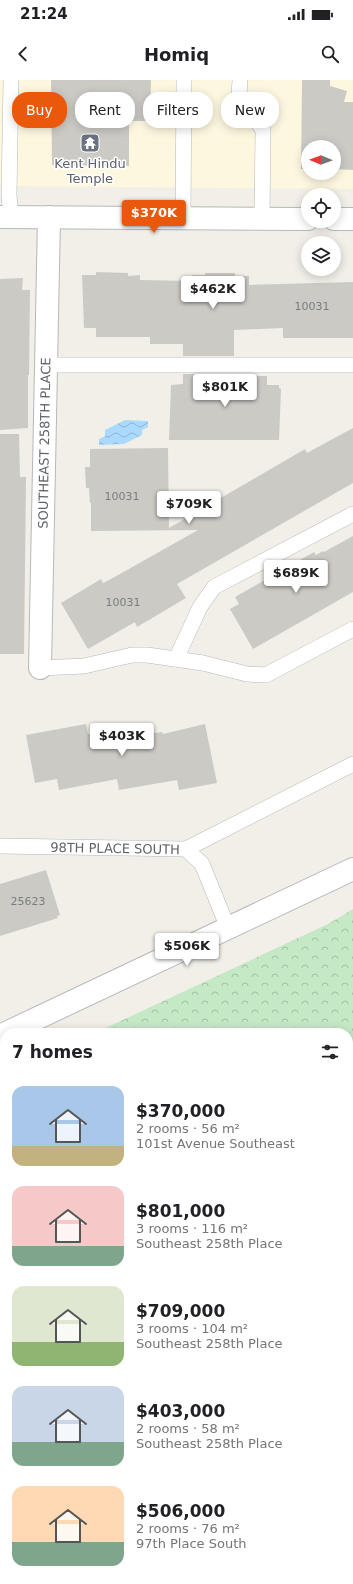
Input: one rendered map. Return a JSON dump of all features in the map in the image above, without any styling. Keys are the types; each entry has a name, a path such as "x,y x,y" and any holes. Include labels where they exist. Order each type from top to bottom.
{"street":[{"path":"6,217 301,219"},
{"name":"SOUTHEAST 258TH PLACE","path":"40,668 49,217"},
{"path":"341,219 353,219"},
{"path":"17,1028 353,869"}],"lane":[{"path":"6,217 9,195 5,148 11,80"},
{"path":"183,218 184,80"},
{"path":"240,80 240,96 264,130 262,218"},
{"path":"45,365 353,365"},
{"path":"176,659 200,607 214,587 353,514"},
{"path":"40,668 84,666 132,655 203,663 247,674 266,675 353,629"},
{"path":"186,849 353,764"},
{"name":"98TH PLACE SOUTH","path":"0,846 186,849 202,864 228,928"}],"shaded area":[{"path":"0,80 353,80 353,189 0,186"}],"green space":[{"path":"353,909 353,1028 106,1028 328,924"}],"water":[{"path":"125,420 148,421 148,427 142,430 142,435 124,444 99,445 99,439 105,436 105,430"}],"building":[{"name":"Kent Hindu Temple","path":"51,80 151,80 151,92 143,92 143,121 135,121 135,92 75,92 75,128 129,128 129,166 52,165 52,128 67,128 67,92 51,92"},
{"path":"302,80 330,80 330,86 347,91 344,102 353,102 353,170 341,169 341,140 301,140"},
{"path":"96,272 128,273 128,276 140,275 140,280 192,281 192,275 205,275 205,273 235,273 235,276 249,276 249,285 353,282 353,338 283,338 283,328 234,330 234,356 183,356 183,344 150,344 150,337 96,337 96,328 84,328 82,275 96,275"},
{"path":"23,278 22,290 30,290 28,428 0,430 0,279"},
{"path":"183,374 234,374 234,376 267,376 267,385 279,385 279,388 281,389 279,440 169,440 171,385 183,384"},
{"path":"353,428 353,483 177,584 186,598 137,627 135,622 88,649 61,603 101,579 103,583 111,579 198,530 91,531 91,503 89,488 86,488 85,467 90,467 90,449 168,448 169,528 305,449 307,453"},
{"path":"0,434 19,434 20,477 26,477 24,654 0,654"},
{"path":"353,536 353,592 253,649 230,609 239,604 235,597 314,552 316,555 323,551 324,552"},
{"path":"86,724 88,734 146,724 148,734 162,732 163,734 205,724 217,783 179,790 177,780 119,790 117,779 59,790 57,779 35,783 26,735"},
{"path":"46,870 60,915 57,916 58,918 0,936 0,884"}],"place":[{"name":"Kent Hindu Temple","path":"90,143"}]}
